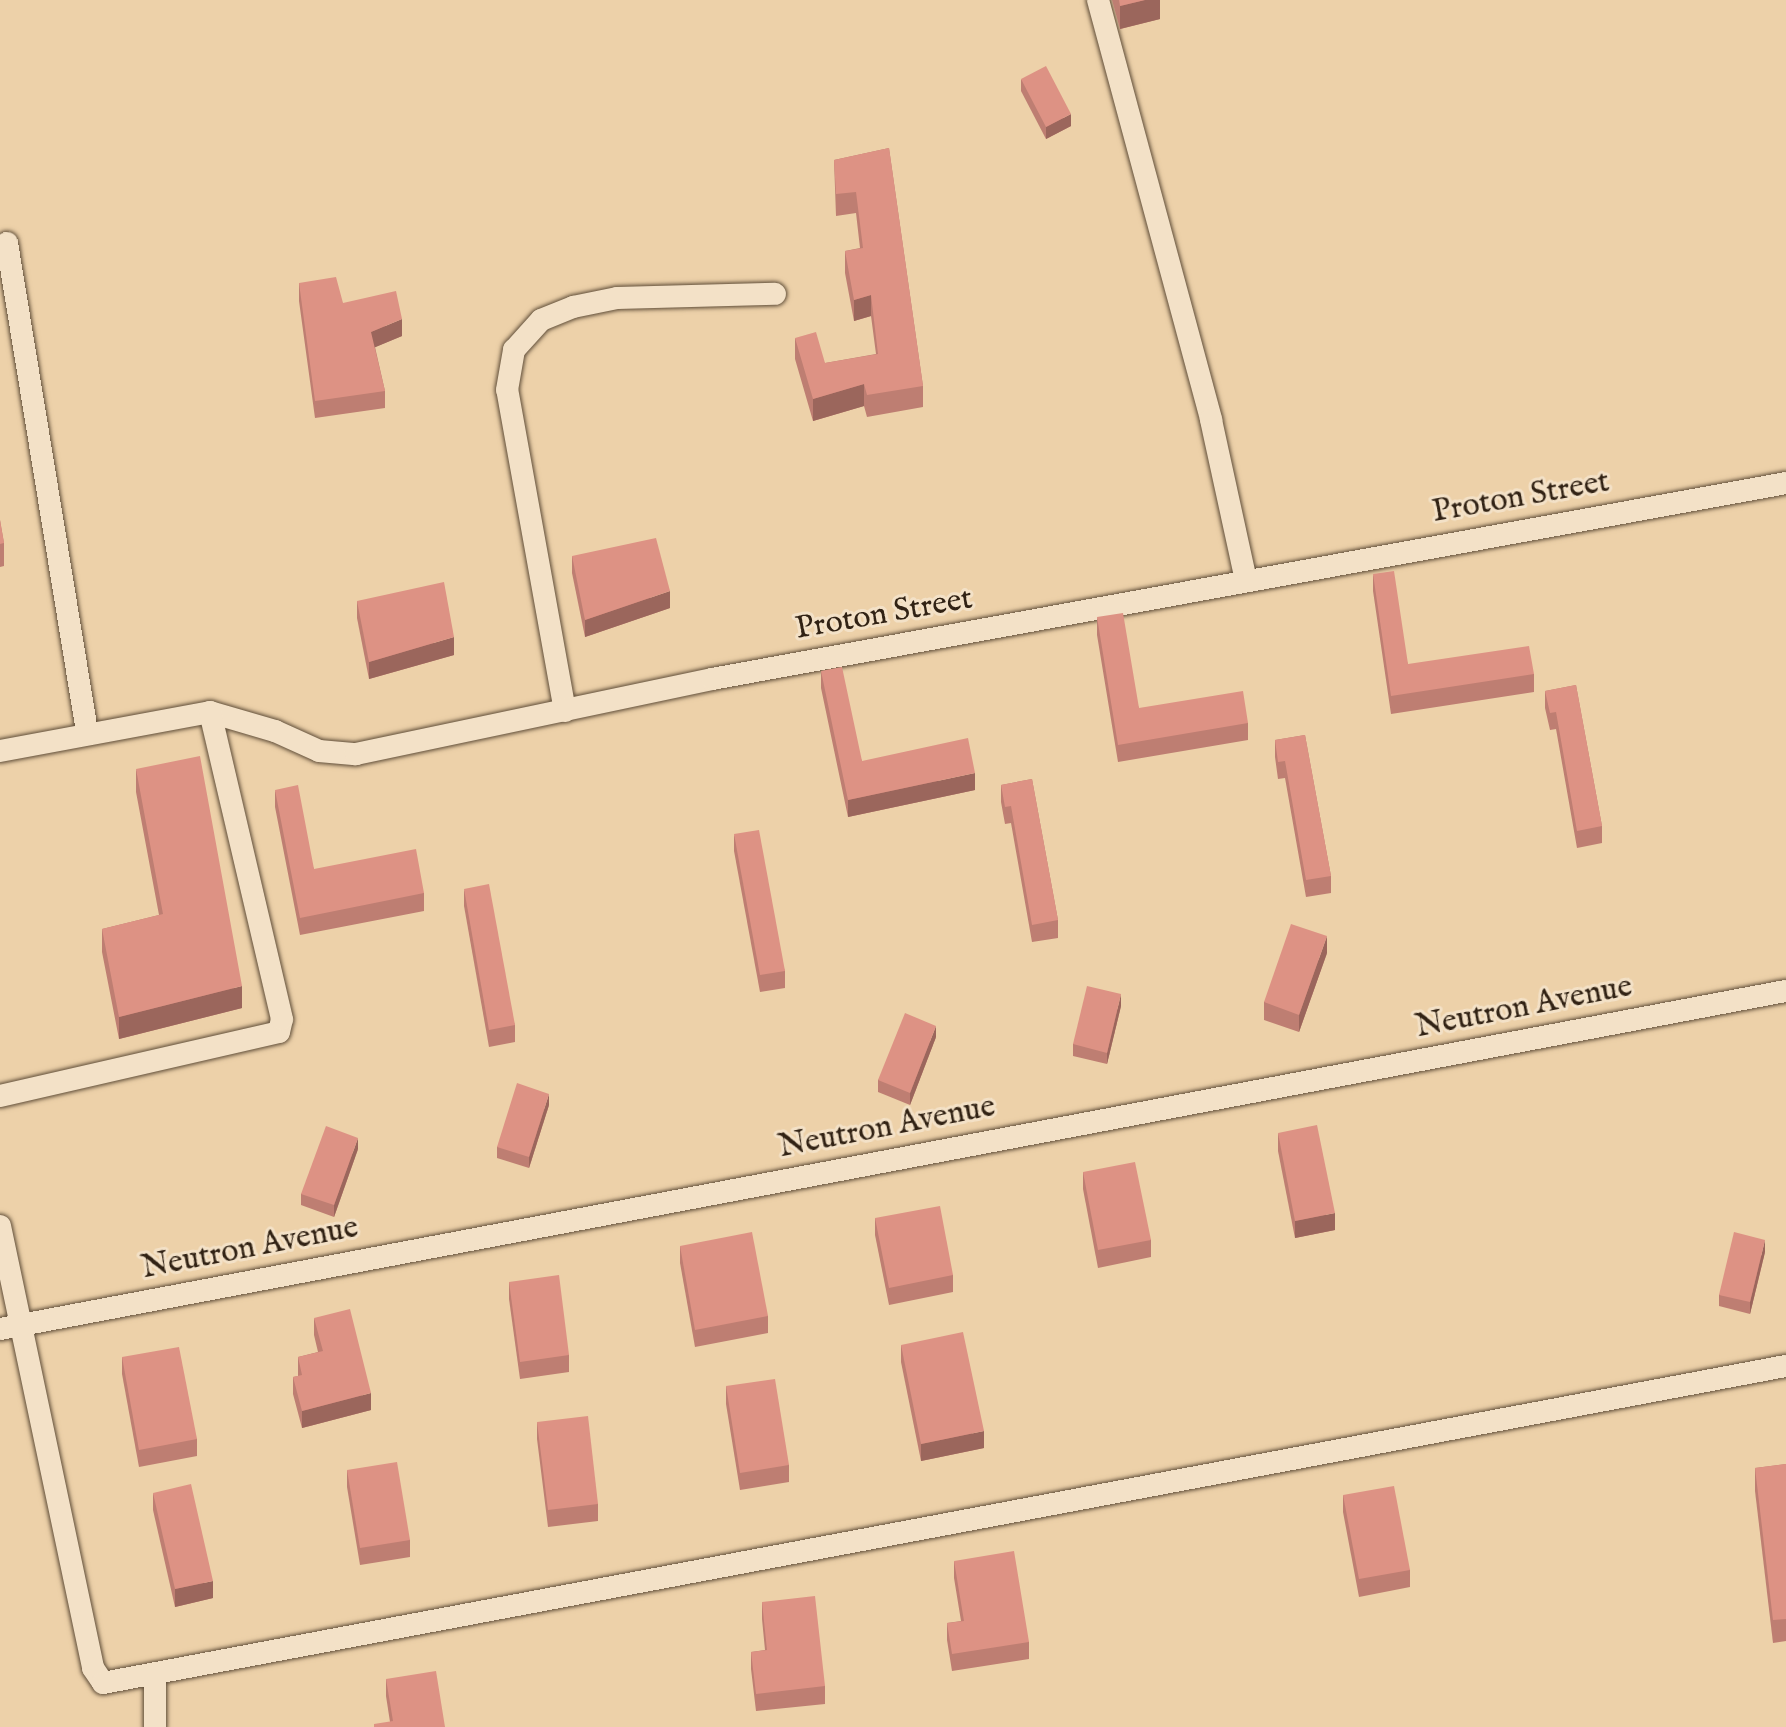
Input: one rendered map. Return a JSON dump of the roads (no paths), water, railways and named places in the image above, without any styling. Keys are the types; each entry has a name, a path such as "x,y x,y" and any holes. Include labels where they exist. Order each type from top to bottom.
{"street":[{"path":"1098,0 1211,420 1246,580"},
{"path":"7,243 87,734"},
{"path":"565,711 507,390 514,350 541,320 573,307 617,298 775,294"},
{"name":"Proton Street","path":"0,751 210,712 275,731 319,751 356,754 1246,580 1786,483"},
{"path":"0,1096 279,1032 282,1019 210,712"},
{"name":"Neutron Avenue","path":"10,1327 1786,991"},
{"path":"0,1226 10,1327 93,1668 103,1683 155,1677 1786,1366"},
{"path":"155,1677 155,1727"}]}
